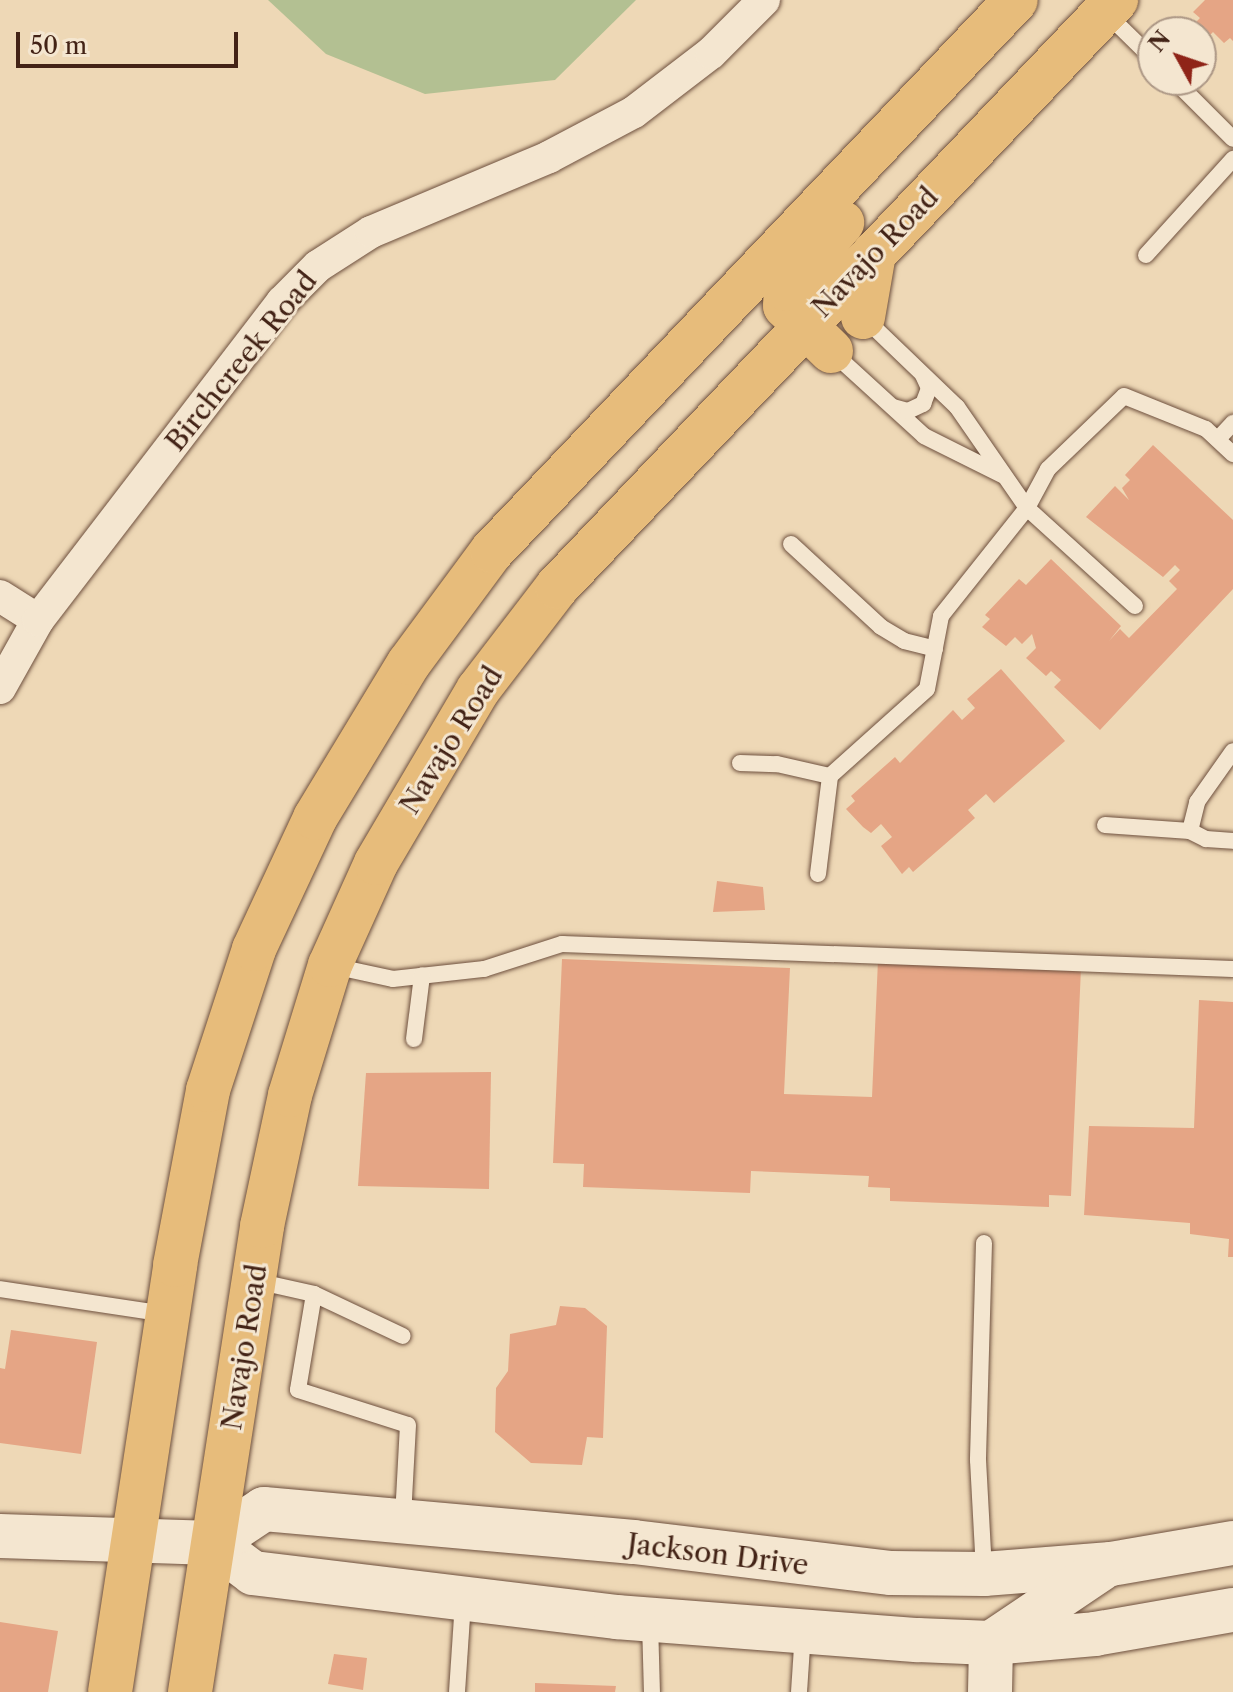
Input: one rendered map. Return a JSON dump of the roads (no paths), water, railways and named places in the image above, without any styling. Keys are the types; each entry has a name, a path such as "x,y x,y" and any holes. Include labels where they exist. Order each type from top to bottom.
{"main road":[{"path":"110,1692 167,1314 208,1090 254,949 315,818 409,663 492,551 1016,0"},
{"path":"818,339 785,306 786,289 992,62 1025,0"},
{"name":"Navajo Road","path":"190,1692 254,1281 290,1095 330,965 376,863 478,690 557,587 818,339 874,253 1111,6"},
{"path":"863,317 874,253"},
{"name":"Jackson Drive","path":"213,1543 264,1509 634,1542 891,1573 984,1574 1111,1564 1233,1543"},
{"path":"0,1536 213,1543 253,1573 650,1618 918,1640 991,1643 1095,1634 1233,1610"},
{"path":"991,1643 1111,1564"},
{"path":"918,1640 984,1574"},
{"path":"990,1692 991,1643"}],"street":[{"name":"Birchcreek Road","path":"0,688 38,620 282,302 318,266 371,232 549,157 634,112 711,53 764,0"},
{"path":"0,596 38,620"}],"lane":[{"path":"1111,6 1137,39"},
{"path":"1190,96 1233,139"},
{"path":"1146,255 1233,159"},
{"path":"863,317 957,407 1027,508 1135,606"},
{"path":"818,339 924,436 1004,476"},
{"path":"891,406 908,411 923,404 929,388 921,373"},
{"path":"818,874 830,776 927,689 941,616 1027,508 1048,469 1124,396 1206,429 1233,454"},
{"path":"1218,439 1233,423"},
{"path":"791,544 881,627 904,641 935,649"},
{"path":"1190,831 1197,802 1233,751"},
{"path":"740,763 777,764 830,776"},
{"path":"1105,825 1190,831 1206,839 1233,841"},
{"path":"330,965 393,979 484,969 562,944 1233,969"},
{"path":"414,1039 422,976"},
{"path":"984,1243 978,1460 984,1574"},
{"path":"254,1281 314,1294 403,1336"},
{"path":"0,1289 167,1314"},
{"path":"314,1294 298,1390 408,1425 402,1523"},
{"path":"457,1692 463,1598"},
{"path":"650,1618 656,1691"},
{"path":"799,1692 803,1629"}]}
